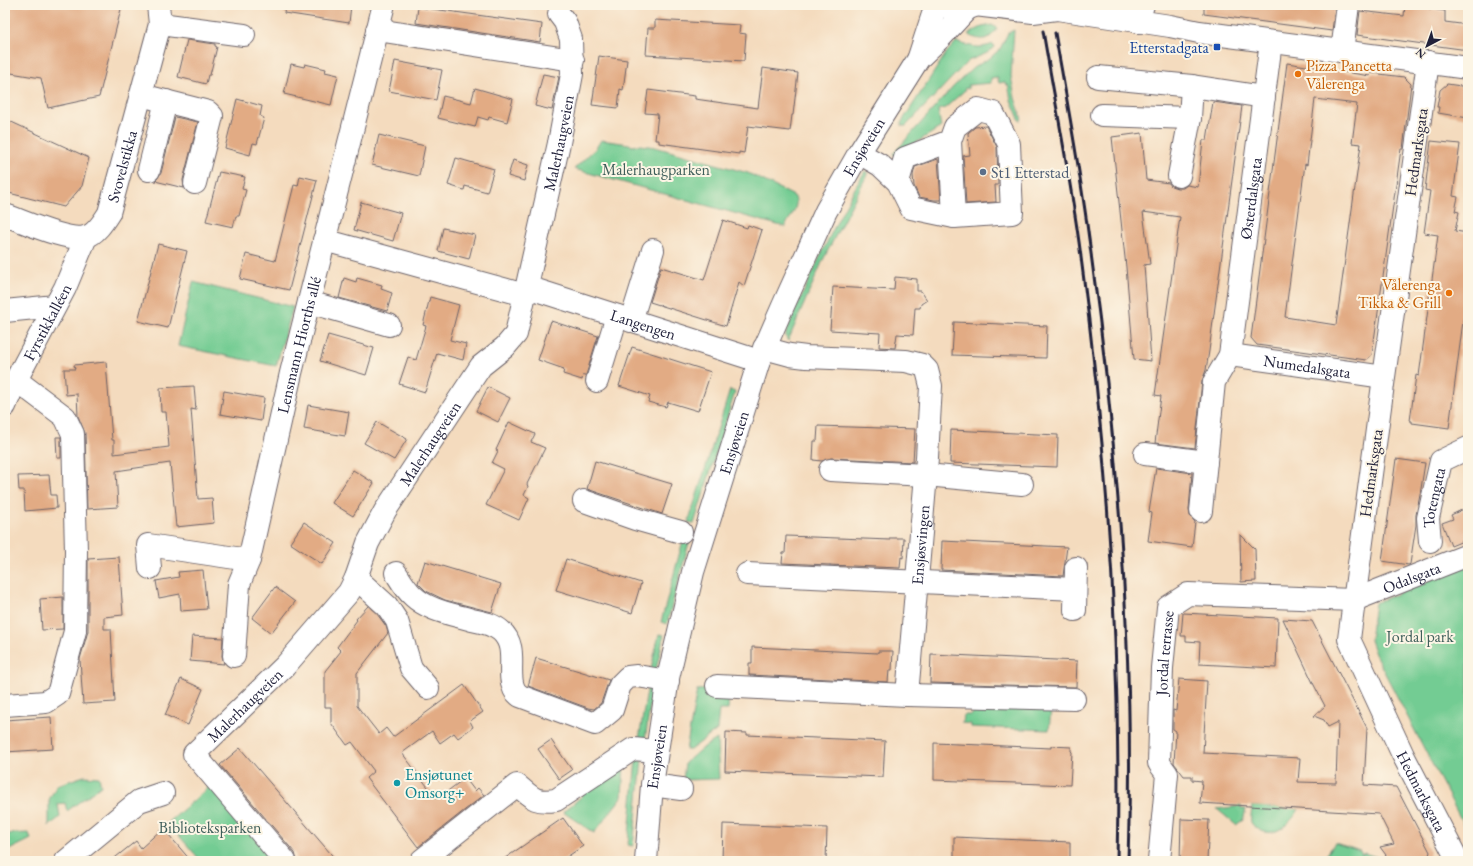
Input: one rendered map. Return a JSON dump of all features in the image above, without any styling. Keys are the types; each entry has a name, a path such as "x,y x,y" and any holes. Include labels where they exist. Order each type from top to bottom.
{"main road":[{"name":"Ensjøveien","path":"919,58 936,5"},
{"path":"942,5 952,9 973,6 1033,12 1053,7 1141,14 1271,42 1468,68"},
{"path":"1342,51 1348,5"},
{"name":"Ensjøveien","path":"646,861 656,751 668,681 693,572 762,355 826,211 858,153 919,58 973,6"},
{"name":"Lensmann Hiorths allé","path":"234,656 239,584 249,560 267,476 324,240 383,8"},
{"path":"159,14 244,34"},
{"name":"Svovelstikka","path":"86,237 99,228 109,213 141,95 159,14"},
{"name":"Malerhaugveien","path":"285,861 194,754 286,666 349,592 356,578 368,543 389,504 481,366 505,347 516,334 559,143 572,74 572,48 565,22 559,14"},
{"path":"377,30 573,60"},
{"name":"Østerdalsgata","path":"1230,355 1271,42"},
{"name":"Hedmarksgata","path":"1428,62 1348,639 1403,755 1458,861"},
{"path":"1098,77 1192,86 1264,97"},
{"path":"1179,176 1190,118 1192,86"},
{"path":"141,95 208,112 212,116 195,184"},
{"path":"149,170 166,101"},
{"path":"858,153 880,165 898,182 910,208 954,217 1012,213 1009,144 993,113 978,109 955,127 950,141 954,217"},
{"path":"1102,115 1190,118"},
{"path":"898,182 905,158 950,141"},
{"path":"5,215 67,237 86,237"},
{"name":"Fyrstikkalléen","path":"5,406 16,380 65,288 86,237"},
{"name":"Langengen","path":"324,240 526,291 762,355"},
{"path":"597,381 653,250"},
{"path":"309,302 390,325"},
{"path":"5,311 55,306"},
{"name":"Ensjøsvingen","path":"762,355 906,361 922,365 927,370 930,386 926,475 907,695"},
{"path":"1201,511 1214,382 1230,355"},
{"name":"Numedalsgata","path":"1230,355 1384,377"},
{"path":"5,705 46,702 58,694 75,632 76,551 73,434 65,416 16,380"},
{"name":"Totengata","path":"1430,541 1428,518 1440,461 1468,448"},
{"path":"1145,454 1206,462"},
{"path":"830,470 926,475 1022,484"},
{"path":"584,501 635,519 681,532"},
{"path":"150,568 148,545 249,560"},
{"name":"Odalsgata","path":"1354,600 1468,555"},
{"path":"747,574 917,582 1075,600 1076,568"},
{"path":"396,573 412,596 428,607 492,625 501,631 508,641 510,650 514,690 520,696 595,724 612,710 620,685 628,677 637,676 668,681"},
{"path":"356,578 387,606 397,621 411,668 428,688"},
{"name":"Jordal terrasse","path":"1159,861 1167,774 1159,763 1162,668 1168,607 1188,594 1354,600"},
{"path":"717,686 907,695 1074,700"},
{"path":"422,860 517,785 530,797 543,802 556,800 633,749 656,751"},
{"path":"652,785 681,789"},
{"path":"66,861 138,801 164,793"}],"green space":[{"path":"992,25 997,28 988,38 980,39 972,37 968,34 982,27"},
{"path":"1014,30 1011,76 1015,98 1022,119 1020,121 1011,100 1008,84 1006,85 1005,82 999,83 997,77 991,78 991,83 968,85 968,89 965,88 964,91 945,108 938,110 941,127 895,156 893,154 954,86 973,68 990,58 1000,49 1008,33"},
{"path":"956,42 979,47 993,44 994,47 987,53 968,61 906,126 902,126 901,123 947,52"},
{"name":"Malerhaugparken","path":"601,140 629,144 632,146 641,145 655,147 748,173 794,196 796,203 794,212 785,227 574,169 596,148"},
{"path":"865,171 868,173 823,260 788,341 786,332 804,291 833,230"},
{"path":"193,282 293,307 276,366 178,346"},
{"path":"730,390 735,392 694,524 688,523"},
{"path":"685,533 691,535 667,624 661,622"},
{"name":"Jordal park","path":"1468,564 1468,833 1375,654 1370,640 1375,603"},
{"path":"659,634 664,635 655,674 650,673"},
{"path":"648,685 653,686 645,740 639,739"},
{"path":"709,689 709,697 729,697 728,710 719,710 717,730 690,750 686,750 697,690"},
{"path":"973,705 1051,709 1049,730 971,727 971,724 962,723 963,715 972,715"},
{"path":"717,739 719,779 683,780 685,763 701,749"},
{"path":"636,759 642,760 633,846 628,845"},
{"path":"624,762 622,797 594,833 563,812 581,797 590,784"},
{"path":"84,776 99,777 101,786 67,811 65,803 58,804 60,817 49,826 49,800 57,785"},
{"name":"Biblioteksparken","path":"212,784 277,861 201,861 168,823"},
{"path":"1241,806 1241,809 1246,809 1243,820 1236,825 1217,809"},
{"path":"1252,806 1299,809 1292,819 1282,828 1276,831 1264,832 1255,827 1251,822"},
{"path":"29,833 31,839 5,852 5,834"},
{"path":"1335,843 1360,851 1362,855 1364,853 1377,857 1369,861 1319,861 1325,857"}],"building":[{"path":"5,5 122,5 99,97 48,108 41,78 5,72"},
{"path":"285,5 351,5 349,23 284,13"},
{"path":"1204,5 1315,5 1335,8 1332,31 1204,14"},
{"path":"1405,5 1445,11 1445,22 1468,25 1468,50 1357,35 1360,11 1404,16"},
{"path":"418,7 542,24 540,42 416,23"},
{"path":"655,20 740,25 739,33 746,34 744,61 646,55 648,28 655,28"},
{"path":"187,40 215,44 217,47 210,75 208,75 206,84 178,77"},
{"path":"599,56 627,60 623,90 620,89 618,108 592,105"},
{"path":"395,61 442,70 436,100 389,91"},
{"path":"1287,63 1370,76 1371,73 1404,77 1411,84 1403,149 1401,149 1372,355 1366,360 1257,345 1251,338","holes":["1315,99 1357,104 1352,143 1361,144 1336,325 1285,317"]},
{"path":"291,64 304,67 305,64 326,69 325,72 338,75 331,105 284,94"},
{"path":"763,68 798,73 790,131 748,126 744,153 739,152 739,154 659,143 659,140 655,140 658,114 645,113 648,90 695,96 695,99 758,108"},
{"path":"543,74 559,77 552,110 535,106"},
{"path":"1447,84 1468,87 1468,118 1438,113 1439,107 1437,107 1440,90"},
{"path":"475,88 513,99 507,122 489,117 488,120 478,117 475,127 438,118 443,96 471,103"},
{"path":"237,99 262,106 260,116 264,118 257,144 253,143 250,155 225,148"},
{"path":"1213,102 1242,106 1209,351 1206,370 1202,381 1195,448 1155,443 1161,396 1155,395 1180,217 1143,212 1150,264 1144,265 1151,361 1134,359 1112,137 1142,133 1146,180 1169,183 1171,186 1177,188 1183,188 1187,185 1198,187 1203,140 1207,140"},
{"path":"175,117 198,122 183,180 184,188 155,181 161,173"},
{"path":"5,119 89,158 82,186 64,207 5,192"},
{"path":"986,126 997,147 998,185 995,185 996,202 966,204 963,156 970,155 968,133 975,127"},
{"path":"379,135 425,146 419,176 372,165"},
{"path":"1431,141 1460,144 1453,196 1458,197 1455,211 1459,212 1455,231 1468,233 1468,283 1449,428 1412,423 1412,421 1410,421 1416,375 1419,376 1438,235 1424,233 1430,191 1425,190"},
{"path":"456,158 494,169 487,192 465,186 464,190 448,185"},
{"path":"938,159 941,200 919,197 914,186 913,175 915,167"},
{"path":"513,160 528,165 524,181 508,176"},
{"path":"219,172 245,177 242,189 246,190 239,216 236,216 233,227 206,221"},
{"path":"300,176 317,180 289,290 240,279 246,254 275,261 294,185 298,186"},
{"path":"361,202 401,213 393,241 354,230"},
{"path":"723,220 747,228 748,225 762,230 744,286 739,282 726,326 650,302 661,267 704,280"},
{"path":"443,228 475,235 469,259 438,251"},
{"path":"158,244 187,251 168,328 138,321"},
{"path":"895,277 917,279 917,291 921,291 927,300 921,304 920,308 915,308 913,335 897,334 895,348 879,347 880,333 830,330 833,287 894,290"},
{"path":"344,278 356,282 357,278 382,285 381,289 392,293 387,311 339,298"},
{"path":"430,297 459,305 450,340 466,344 463,360 437,353 425,392 399,384 408,357 416,360 426,326 423,325"},
{"path":"551,321 598,336 586,375 583,375 582,380 563,374 564,369 538,360"},
{"path":"954,322 1047,326 1046,358 952,355"},
{"path":"328,335 374,348 366,375 320,361"},
{"path":"632,347 711,372 698,411 668,402 666,407 648,402 650,396 619,386"},
{"path":"106,362 112,440 114,440 114,454 169,447 166,412 161,412 160,388 194,386 196,410 191,409 198,499 212,498 214,523 176,527 170,463 116,471 118,507 87,509 85,433 78,416 77,394 66,395 64,369 75,369 74,365"},
{"path":"488,387 510,398 498,422 476,411"},
{"path":"224,391 264,398 261,421 220,414"},
{"path":"308,405 349,412 345,436 304,429"},
{"path":"377,422 407,439 394,460 364,443"},
{"path":"509,422 535,434 531,442 545,448 527,484 528,487 524,495 529,498 519,520 486,505 504,469 492,463 498,451 496,450"},
{"path":"818,426 915,429 913,462 831,458 822,461 813,460 814,441 817,441"},
{"path":"951,430 1058,435 1057,467 950,463"},
{"path":"56,437 61,437 61,458 57,458"},
{"path":"1396,459 1425,463 1409,565 1382,561"},
{"path":"595,461 672,484 662,514 587,489"},
{"path":"1156,468 1192,473 1189,510 1190,516 1195,522 1192,547 1148,541 1152,513 1149,512"},
{"path":"353,470 374,483 353,516 332,503"},
{"path":"49,475 51,495 56,495 57,508 25,511 24,490 19,490 18,476"},
{"path":"1468,507 1468,543 1464,543 1463,541 1451,546 1442,523 1453,519 1451,515"},
{"path":"304,522 336,543 322,564 290,543"},
{"path":"1240,534 1255,549 1256,581 1241,582"},
{"path":"786,536 890,540 890,538 904,538 903,558 901,557 900,568 782,563 783,553 785,553"},
{"path":"942,541 1067,547 1063,576 941,570"},
{"path":"119,557 123,615 104,617 104,629 111,629 115,702 83,704 80,659 88,631 88,559"},
{"path":"566,559 641,583 632,613 556,590"},
{"path":"425,561 501,584 492,612 445,600 426,591 418,583"},
{"path":"203,570 207,609 181,611 180,594 159,598 156,581 179,577 178,572"},
{"path":"275,587 295,602 271,633 252,618"},
{"path":"63,597 63,629 42,630 40,599"},
{"path":"368,606 377,614 386,626 388,633 357,673 357,706 379,734 386,728 393,737 464,685 483,712 470,721 473,727 458,738 454,733 440,743 432,731 402,753 437,799 465,778 475,791 478,788 484,795 418,847 366,778 374,771 352,742 347,745 331,723 331,707 325,707 325,671 341,651 337,647 357,620 356,619"},
{"path":"1183,613 1278,618 1276,668 1199,664 1200,642 1186,641 1186,636 1181,636"},
{"path":"1283,619 1312,621 1367,728 1364,785 1396,787 1430,852 1427,861 1384,861 1386,855 1380,847 1394,844 1379,814 1200,803 1202,781 1192,780 1192,776 1184,776 1174,763 1176,731 1173,729 1173,710 1176,711 1179,679 1207,681 1203,753 1300,758 1298,782 1336,783 1338,722 1328,727 1324,720 1314,716 1325,706"},
{"path":"192,636 223,638 222,656 224,664 190,661"},
{"path":"752,647 878,653 878,651 893,651 892,670 889,670 888,682 749,675 749,663 752,663"},
{"path":"931,654 1077,661 1076,687 930,683"},
{"path":"536,658 609,680 601,703 594,709 588,708 528,686"},
{"path":"181,679 203,689 188,725 165,715"},
{"path":"51,717 53,749 5,752 5,720"},
{"path":"726,732 747,733 747,735 885,741 883,777 725,771"},
{"path":"551,740 572,770 559,779 538,749"},
{"path":"934,743 1051,748 1051,746 1071,747 1070,785 934,780"},
{"path":"240,748 337,861 297,861 295,853 220,765"},
{"path":"563,818 583,846 561,861 501,861"},
{"path":"1181,819 1209,820 1207,861 1180,861"},
{"path":"723,824 827,828 826,861 722,861"},
{"path":"163,828 191,861 111,861 136,841 141,848"},
{"path":"954,837 1070,842 1070,861 954,861"}],"railway":[{"path":"1043,31 1079,242 1089,319 1105,473 1115,628 1118,783 1117,861"},
{"path":"1055,33 1085,213 1099,316 1116,471 1122,549 1129,705 1130,783 1128,861"}],"place":[{"name":"Etterstadgata","path":"1217,47"},
{"name":"Pizza Pancetta Vålerenga","path":"1298,74"},
{"name":"St1 Etterstad","path":"983,172"},
{"name":"Vålerenga Tikka & Grill","path":"1449,293"},
{"name":"Ensjøtunet Omsorg+","path":"397,783"}]}
